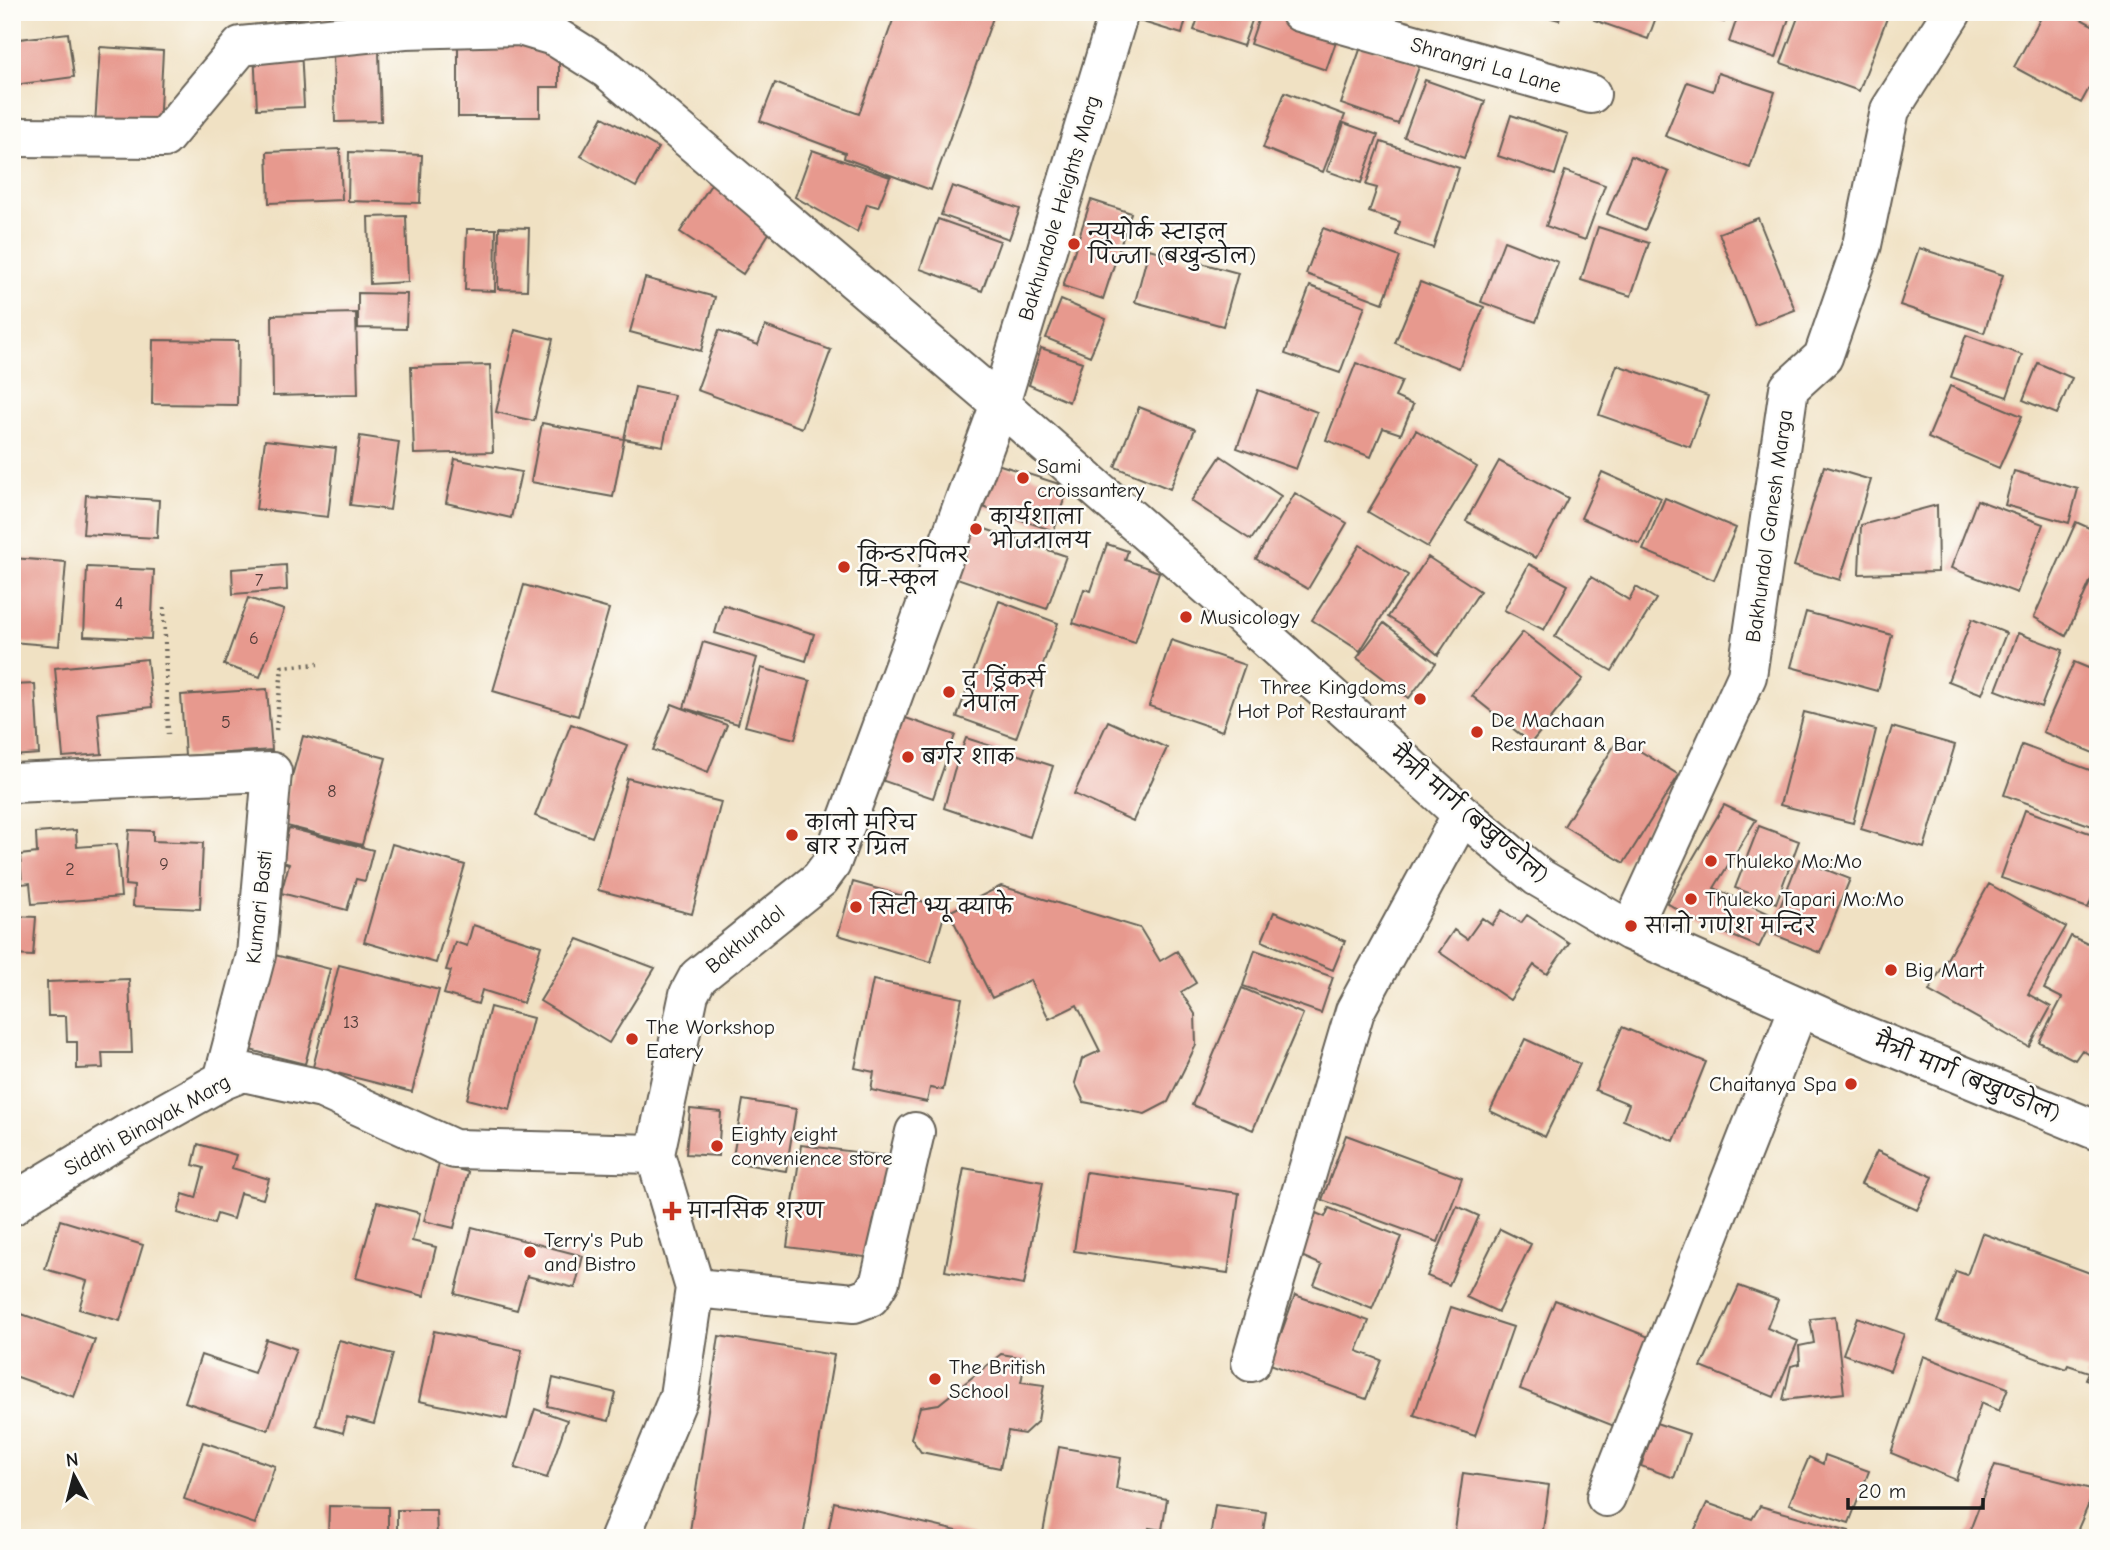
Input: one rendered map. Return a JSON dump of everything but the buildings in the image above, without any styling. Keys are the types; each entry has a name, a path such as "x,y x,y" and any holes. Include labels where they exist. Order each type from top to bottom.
{"street":[{"name":"Bakhundole Heights Marg","path":"1000,404 1119,12"},
{"name":"Shrangri La Lane","path":"1300,12 1591,94"},
{"name":"Bakhundol Ganesh Marga","path":"1630,931 1747,677 1789,388 1823,357 1862,245 1890,110 1952,12"},
{"name":"मैत्री मार्ग (बखुण्डोल)","path":"12,137 164,138 241,46 405,29 520,26 554,36 608,70 1000,404 1462,814 1538,877 1630,931 1800,1007 2098,1132"},
{"name":"Bakhundol","path":"620,1538 679,1396 695,1288 655,1154 689,993 698,976 820,879 831,864 1000,404"},
{"path":"12,783 272,772"},
{"name":"Kumari Basti","path":"222,1080 256,955 272,772"},
{"path":"1251,1362 1355,1011 1462,814"},
{"path":"1606,1497 1800,1007"},
{"name":"Siddhi Binayak Marg","path":"12,1206 25,1195 130,1132 222,1080 243,1072 322,1089 454,1149 655,1154"},
{"path":"695,1288 855,1303 870,1297 880,1281 915,1132"}],"path":[{"path":"164,607 169,777"},
{"path":"272,772 282,667 318,664"}],"place":[{"name":"न्यूयोर्क स्टाइल पिज्जा (बखुन्डोल)","path":"1074,244"},
{"name":"Sami croissantery","path":"1023,478"},
{"name":"कार्यशाला भोजनालय","path":"976,529"},
{"name":"किन्डरपिलर प्रि-स्कूल","path":"844,567"},
{"name":"Musicology","path":"1186,617"},
{"name":"द ड्रिंकर्स नेपाल","path":"949,692"},
{"name":"Three Kingdoms Hot Pot Restaurant","path":"1420,699"},
{"name":"De Machaan Restaurant & Bar","path":"1477,732"},
{"name":"बर्गर शाक","path":"908,757"},
{"name":"कालो मरिच बार र ग्रिल","path":"792,835"},
{"name":"Thuleko Mo:Mo","path":"1711,861"},
{"name":"Thuleko Tapari Mo:Mo","path":"1691,899"},
{"name":"सिटी भ्यू क्याफे","path":"856,907"},
{"name":"सानो गणेश मन्दिर","path":"1631,926"},
{"name":"Big Mart","path":"1891,970"},
{"name":"The Workshop Eatery","path":"632,1039"},
{"name":"Chaitanya Spa","path":"1851,1084"},
{"name":"Eighty eight convenience store","path":"717,1146"},
{"name":"मानसिक शरण","path":"672,1211"},
{"name":"Terry's Pub and Bistro","path":"530,1252"},
{"name":"The British School","path":"935,1379"}]}
